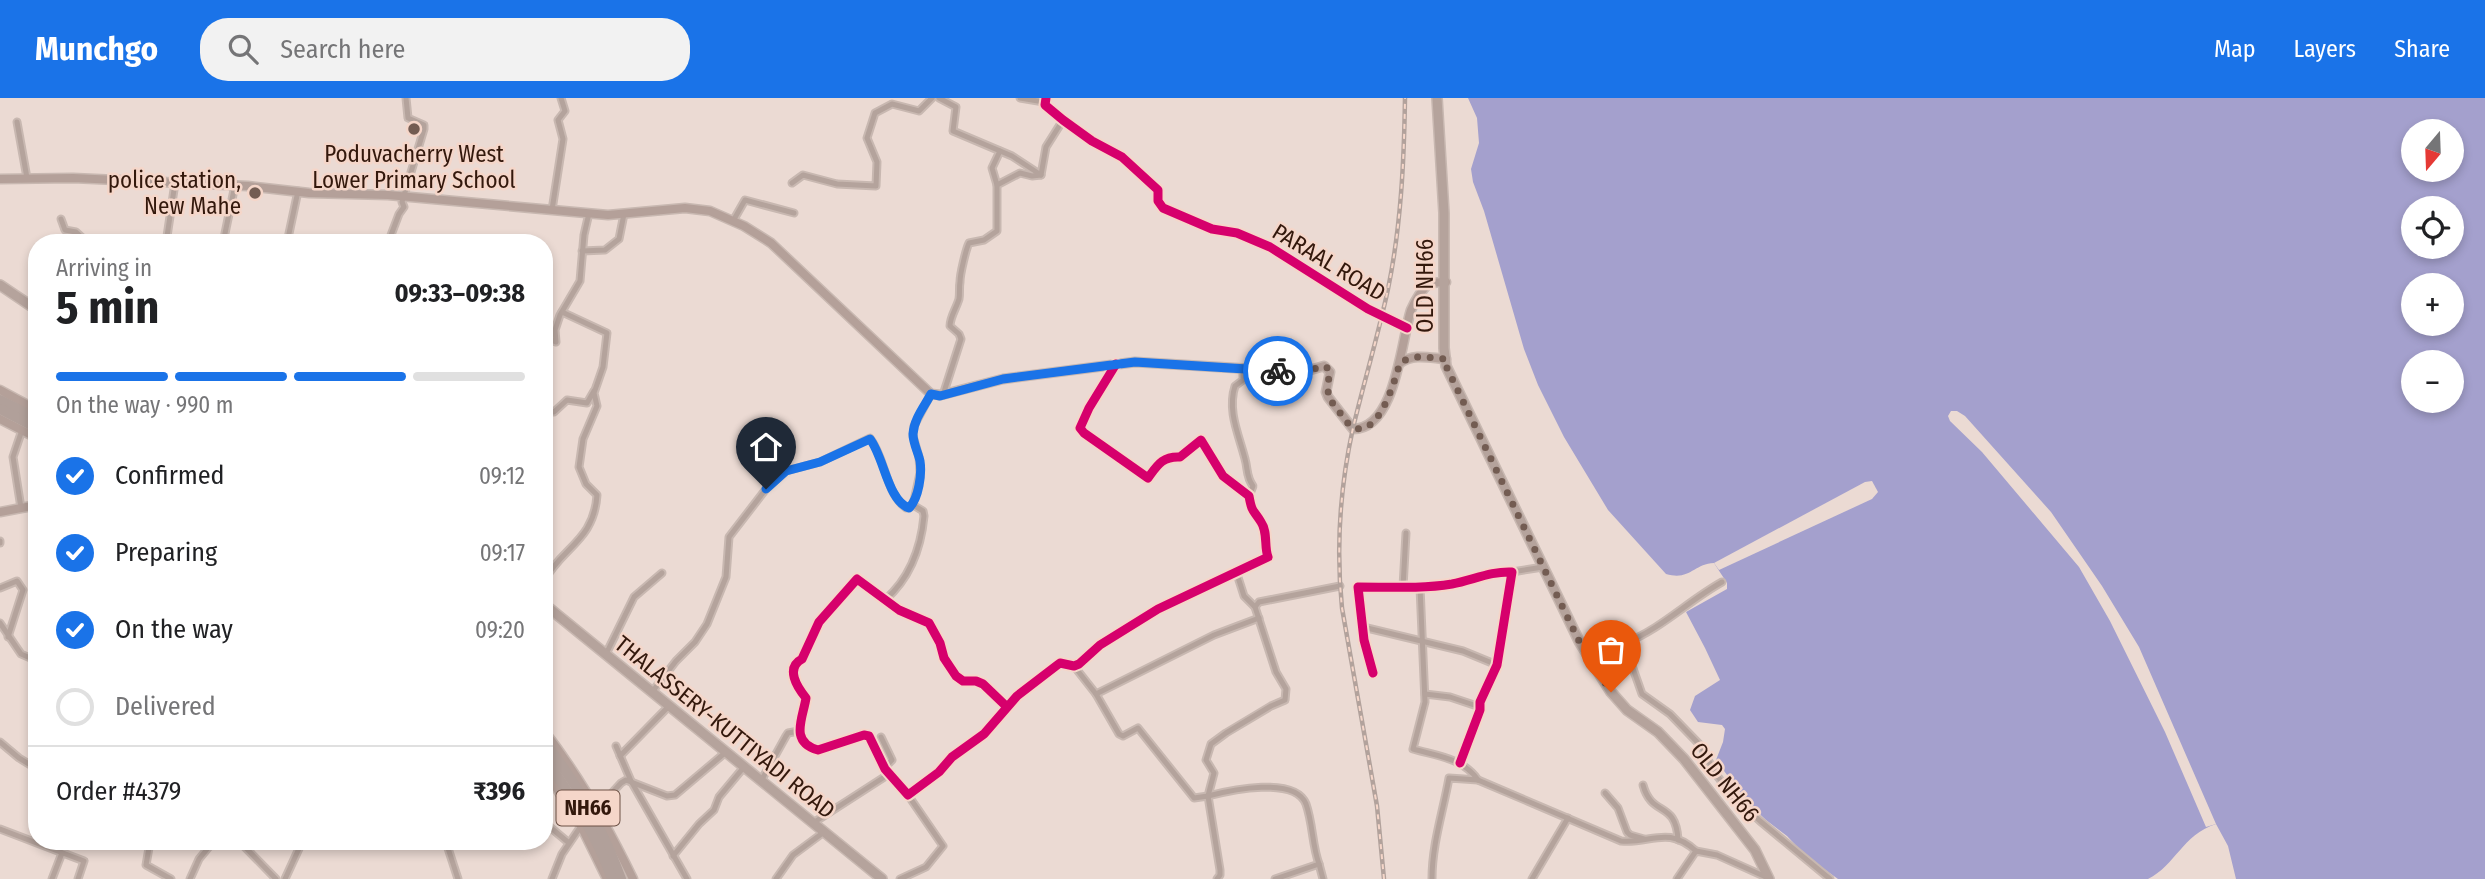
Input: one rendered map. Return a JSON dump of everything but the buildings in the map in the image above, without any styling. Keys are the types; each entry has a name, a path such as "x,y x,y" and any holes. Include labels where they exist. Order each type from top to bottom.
{"highway":[{"path":"0,400 28,414"},
{"path":"0,409 28,423"},
{"name":"NH66","path":"553,755 576,787 612,853 621,879"},
{"name":"NH66","path":"553,769 568,791 606,862 612,879"}],"main road":[{"name":"OLD NH66","path":"1437,98 1444,213 1446,366 1579,641 1588,651 1611,692 1627,710 1658,732 1684,759 1755,850 1769,879"},
{"path":"0,179 235,185 589,213 624,214 685,208 710,211 771,243 931,394 943,395 1003,379 1135,362 1303,372 1324,366 1330,372 1326,392 1328,397 1353,429 1368,427 1381,413 1400,363 1412,307 1426,286 1432,282 1446,282"},
{"path":"0,285 28,304"},
{"path":"1400,363 1407,358 1420,356 1446,359"},
{"path":"0,390 28,405"},
{"path":"0,419 28,433"},
{"path":"0,512 28,507"},
{"name":"THALASSERY-KUTTIYADI ROAD","path":"553,611 882,879"},
{"path":"553,742 597,808 634,879"},
{"path":"553,783 581,826 607,879"}],"street":[{"path":"391,234 404,207 402,202 425,129 424,125 408,118 405,98"},
{"path":"552,210 563,139 558,120 565,111 561,98"},
{"path":"792,183 803,175 837,184 876,186 877,162 867,138 875,114 892,104 919,111 932,98"},
{"path":"939,98 956,107 953,131 1000,151 1041,175"},
{"path":"1020,98 1045,100 1063,120 1046,147 1041,175"},
{"name":"PARAAL ROAD","path":"1063,120 1128,162 1158,190 1158,201 1163,208 1187,216 1212,229 1237,233 1270,247 1368,309 1407,328"},
{"path":"16,122 27,178"},
{"path":"943,395 961,339 950,326 950,322 959,298 959,282 967,246 997,232 997,186 992,168 1000,151"},
{"path":"997,186 1020,173 1041,175"},
{"path":"167,234 175,183"},
{"path":"225,234 235,185"},
{"path":"289,234 298,191"},
{"path":"733,221 746,200 794,213"},
{"path":"553,341 556,342 555,330 562,312 580,281 589,213"},
{"path":"582,251 605,250 619,239 624,214"},
{"path":"61,219 62,232 78,234"},
{"path":"553,412 567,400 587,402 603,366 607,332 562,312"},
{"path":"1116,364 1080,428 1088,437 1148,478 1158,464 1172,457 1180,457 1200,440 1223,476 1249,496"},
{"path":"1073,666 1079,664 1100,645 1158,608 1268,557 1264,548 1264,529 1251,510 1249,496 1253,486 1248,479 1232,403 1235,386 1243,380 1242,368"},
{"path":"553,568 578,543 588,528 596,506 597,495 586,484 579,467 583,439 597,406 594,391"},
{"path":"913,505 920,473 913,436 914,426 931,394"},
{"path":"21,508 13,457 22,430"},
{"path":"652,692 695,642 711,616 726,577 729,537 766,489 786,471 820,462 870,439 877,449 897,500 906,508 913,505"},
{"path":"886,600 903,583 913,565 924,516 923,511 913,505"},
{"path":"1403,587 1406,533"},
{"path":"1373,673 1364,640 1358,587 1420,587 1545,566"},
{"path":"1217,879 1220,870 1208,796 1214,773 1206,760 1211,744 1287,697 1255,607 1244,596 1236,571"},
{"path":"1460,762 1480,702 1497,665 1512,572"},
{"path":"606,654 634,597 662,573"},
{"path":"900,879 926,867 943,846 908,795 886,771 869,736 863,735 818,750 811,748 799,731 806,698 796,688 793,668 796,662 802,659 818,622 857,579 898,610 929,623 940,643 944,659 956,676 963,681 983,684 1006,706"},
{"path":"0,588 17,581 23,590 8,637"},
{"path":"1588,651 1624,643 1661,624 1701,593 1721,582"},
{"path":"1255,607 1259,602 1340,586"},
{"path":"1420,587 1425,694 1424,712 1413,749 1460,762 1478,780"},
{"path":"1096,694 1214,635 1259,618"},
{"path":"0,623 20,654 28,657"},
{"path":"1363,627 1463,651 1497,665"},
{"path":"1624,643 1642,694 1670,714 1701,746 1715,773 1731,794 1830,879"},
{"path":"1598,668 1613,646"},
{"path":"908,795 984,734 1006,706 1056,666 1064,663 1073,666 1096,694 1119,734 1123,736 1138,728 1194,798 1241,788 1297,792 1305,803 1323,879"},
{"path":"1425,694 1450,697 1480,707"},
{"path":"620,756 669,706"},
{"path":"761,781 788,733 799,731"},
{"path":"813,823 886,771 892,760 881,737"},
{"path":"0,742 28,764"},
{"path":"616,746 631,781 687,879"},
{"path":"597,808 621,783 631,781 667,796 675,795 726,752"},
{"path":"673,856 714,810 719,797 744,767"},
{"path":"1432,879 1436,834 1449,778 1478,780 1621,841 1660,836 1678,839 1696,851 1717,855 1769,879"},
{"path":"1643,785 1651,803 1667,811 1675,819 1678,839"},
{"path":"1605,793 1618,808 1627,832 1644,839"},
{"path":"1532,879 1568,818"},
{"path":"552,879 569,843 581,826"},
{"path":"0,829 28,840"},
{"path":"553,830 569,843"},
{"path":"776,879 793,855 824,832"},
{"path":"54,850 84,861 78,879"},
{"path":"149,850 146,866 171,879"},
{"path":"190,879 206,850"},
{"path":"248,850 276,879"},
{"path":"285,879 298,850"},
{"path":"449,850 458,879"},
{"path":"1677,879 1696,851"},
{"path":"52,879 62,853"},
{"path":"1275,879 1319,864"}],"shaded area":[{"path":"1468,98 2485,98 2485,879 2236,879 2228,846 2216,824 2195,835 2166,866 2148,879 1838,879 1806,856 1747,802 1716,760 1723,742 1725,729 1722,725 1698,722 1690,710 1695,696 1720,680 1686,612 1727,589 1727,583 1714,563 1686,574 1666,574 1608,510 1564,437 1538,385 1524,349 1473,182 1471,169 1479,143 1477,118"}],"pier":[{"path":"1951,411 1965,416 2051,512 2102,586 2139,647 2216,824 2206,827 2165,732 2110,621 2079,567 1982,452 1950,421 1948,416"},
{"path":"1872,481 1878,492 1872,499 1719,570 1714,563 1865,482"}],"railway":[{"path":"1384,879 1377,806 1342,608 1339,541 1349,450 1384,307 1396,242 1403,170 1405,98"}],"cycle path":[{"path":"1046,98 1045,105 1063,120 1092,141 1122,157 1158,190 1158,201 1163,208 1212,229 1237,233 1270,247 1368,309 1407,328"},
{"path":"1006,706 983,684 963,681 956,676 944,658 940,643 929,623 899,610 857,579 819,622 793,672 796,683 806,698 800,728 803,741 818,750 864,735 869,736 885,769 908,795 984,734 1017,696 1060,663 1074,666 1079,664 1100,645 1158,609 1268,557 1263,526 1252,508 1249,496 1223,476 1201,440 1180,457 1169,458 1161,463 1148,478 1080,428 1116,364"},
{"path":"1373,673 1364,640 1358,587 1440,586 1512,572 1497,665 1480,702 1480,710 1460,763"}],"way so far":[{"path":"1278,371 1303,372 1324,366 1329,369 1326,392 1328,397 1353,429 1361,429 1368,427 1381,413 1400,363 1407,358 1420,356 1446,359 1446,366 1579,641 1588,651 1611,692"}],"place":[{"name":"Poduvacherry West Lower Primary School","path":"414,129"},
{"name":"police station, New Mahe","path":"255,193"}],"route":[{"path":"766,489 786,471 820,462 870,439 877,449 897,500 909,508 913,505 920,480 914,426 931,394 940,396 1003,379 1135,362 1278,371"}]}
